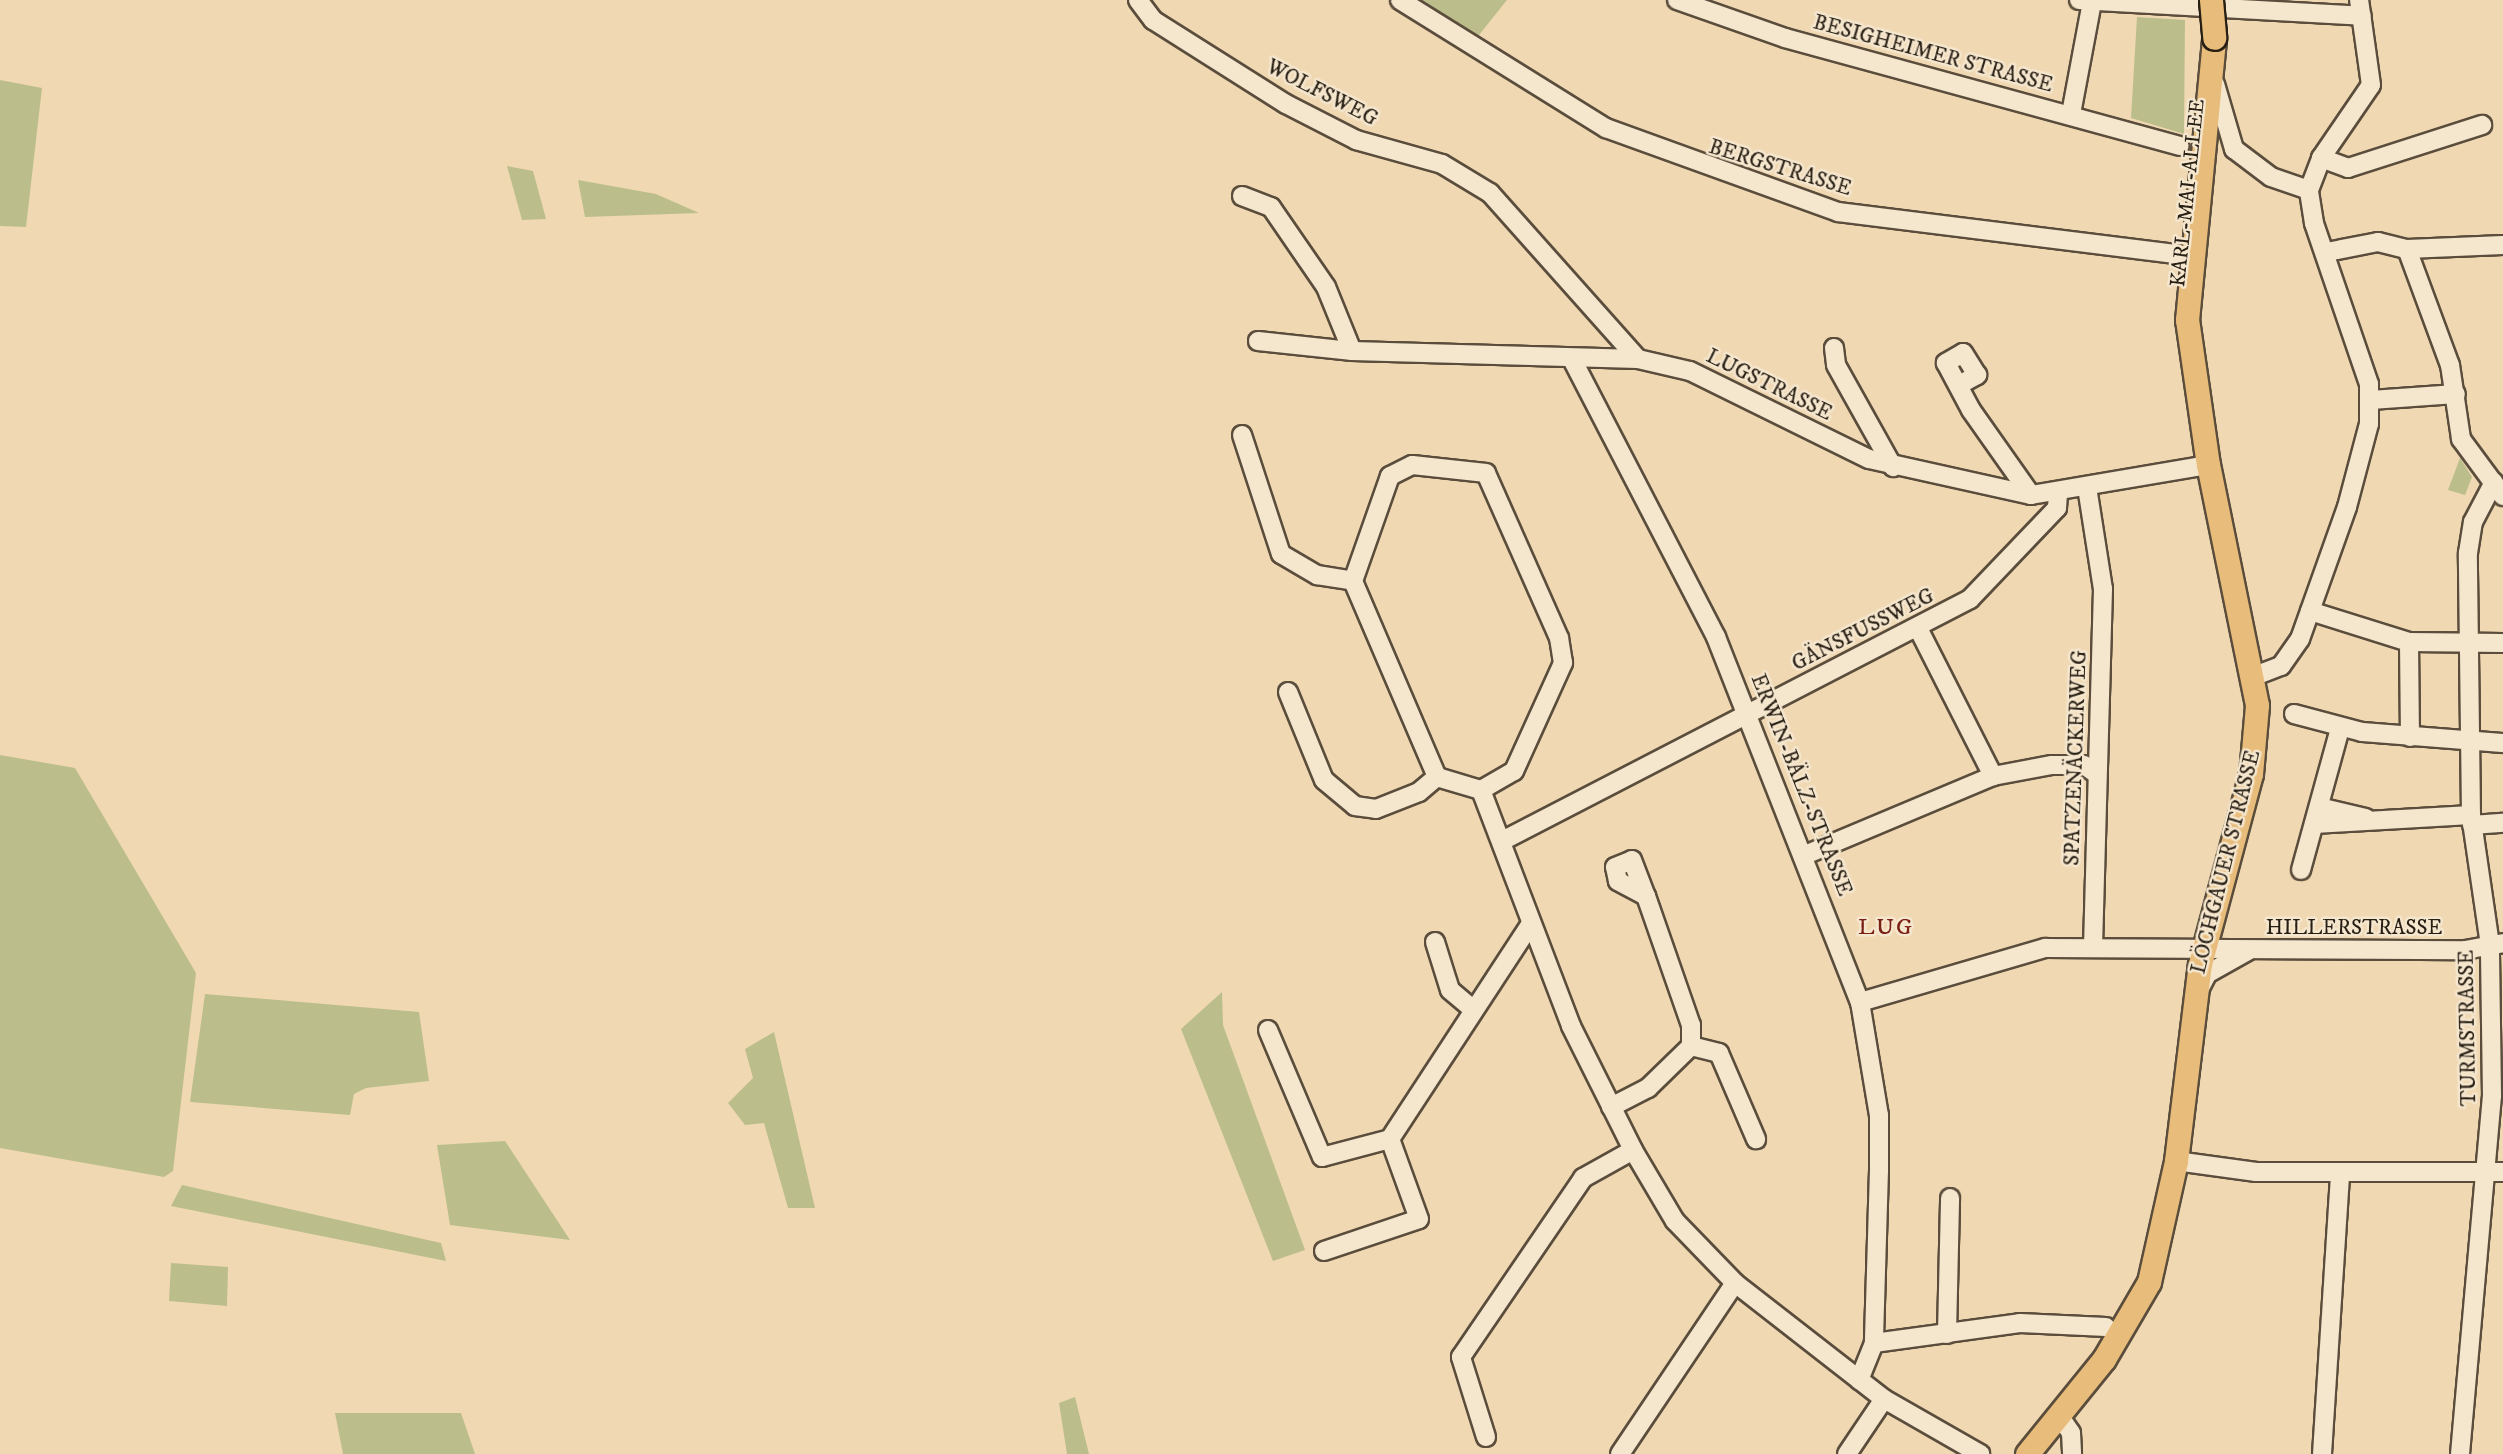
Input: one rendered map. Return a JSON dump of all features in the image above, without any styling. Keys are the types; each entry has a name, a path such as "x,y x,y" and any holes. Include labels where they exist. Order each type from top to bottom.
{"main road":[{"name":"KARL-MAI-ALLEE","path":"2194,138 2214,81 2196,0"},
{"name":"KARL-MAI-ALLEE","path":"2211,0 2194,138 2194,177 2183,256 2187,320 2208,465 2252,677"},
{"name":"LÖCHGAUER STRASSE","path":"2027,1454 2060,1417 2104,1359 2149,1282 2176,1161 2193,1001 2204,947 2251,774 2252,677"}],"street":[{"name":"WOLFSWEG","path":"1138,0 1153,20 1286,104 1356,140 1442,164 1490,193 1637,359"},
{"name":"BERGSTRASSE","path":"1399,0 1606,128 1813,204 1937,228 2183,256"},
{"name":"BESIGHEIMER STRASSE","path":"1677,0 1785,38 2071,114 2194,138"},
{"path":"2071,114 2086,1 2360,8 2371,85 2321,158 2309,190 2371,400 2365,446 2310,611 2288,658 2252,677"},
{"path":"2214,81 2222,122 2250,164 2309,190"},
{"path":"2321,158 2348,168 2482,125"},
{"path":"1242,196 1271,207 1326,287 1352,351"},
{"path":"2327,252 2378,242 2407,249 2503,245"},
{"path":"2407,249 2456,394 2461,439 2498,489"},
{"name":"LUGSTRASSE","path":"1258,341 1352,351 1573,361 1637,359 1690,371 1893,467 2031,495 2208,465"},
{"path":"1834,348 1836,365 1893,467"},
{"name":"ERWIN-BÄLZ-STRASSE","path":"1573,361 1672,545 1749,713 1860,1002 1879,1115 1874,1343 1858,1380"},
{"path":"1959,385 2031,495"},
{"path":"2371,400 2456,394"},
{"path":"1242,435 1282,554 1327,578 1353,581"},
{"path":"1412,465 1486,473 1559,638 1563,663 1514,771 1481,790 1437,777 1353,581 1375,509 1399,470 1412,465"},
{"name":"SPATZENÄCKERWEG","path":"2087,487 2103,589 2102,759 2095,773 2093,948"},
{"name":"TURMSTRASSE","path":"2460,1454 2495,1172 2496,944 2471,820 2468,641 2470,535 2498,489"},
{"name":"GÄNSFUSSWEG","path":"1502,842 1749,713 1919,630 1970,599 2057,508 2057,492"},
{"path":"2310,611 2409,642 2503,643"},
{"path":"1919,630 1993,776"},
{"path":"2409,642 2410,737"},
{"path":"1288,692 1324,780 1355,806 1376,809 1419,792 1437,777"},
{"path":"2294,714 2340,728 2410,737 2503,743"},
{"path":"2301,870 2340,728"},
{"path":"1805,855 1993,776 2052,765 2084,765 2095,773"},
{"path":"1481,790 1530,925 1611,1107 1675,1221 1735,1283 1858,1380 1884,1399 1980,1454"},
{"path":"2316,816 2372,822 2471,820 2503,823"},
{"path":"1611,1107 1648,1088 1691,1046 1691,1025 1646,896"},
{"path":"1268,1030 1322,1157 1390,1139 1530,925"},
{"path":"1435,942 1450,990 1473,1009"},
{"name":"HILLERSTRASSE","path":"1860,1002 2045,948 2204,947 2248,951 2496,944"},
{"path":"2193,1001 2207,974 2248,951"},
{"path":"1691,1046 1719,1053 1756,1139"},
{"path":"1324,1251 1419,1219 1390,1139"},
{"path":"1486,1437 1461,1357 1583,1178 1633,1150"},
{"path":"2176,1161 2232,1170 2340,1174 2495,1172"},
{"path":"2322,1454 2340,1174"},
{"path":"1947,1334 1950,1198"},
{"path":"1620,1454 1735,1283"},
{"path":"1874,1343 2020,1323 2106,1327"},
{"path":"1847,1454 1884,1399"},
{"path":"2060,1417 2071,1433 2073,1454"}],"green space":[{"path":"1415,0 1507,0 1475,40"},
{"path":"2137,17 2185,20 2184,134 2131,118"},
{"path":"0,80 42,88 26,227 0,226"},
{"path":"507,166 533,171 546,219 522,220"},
{"path":"578,180 656,194 699,213 585,217"},
{"path":"2460,458 2472,477 2465,495 2448,490"},
{"path":"0,755 75,768 196,973 173,1171 164,1177 0,1148"},
{"path":"1222,992 1223,1025 1305,1250 1273,1261 1181,1029"},
{"path":"205,994 419,1012 429,1081 366,1088 354,1094 350,1115 190,1102"},
{"path":"774,1032 815,1208 788,1208 764,1123 745,1125 728,1103 753,1078 745,1049"},
{"path":"505,1141 570,1240 450,1225 437,1145"},
{"path":"182,1185 441,1243 446,1261 171,1206"},
{"path":"171,1263 228,1267 227,1306 169,1301"},
{"path":"1075,1397 1089,1454 1067,1454 1059,1403"},
{"path":"335,1413 461,1413 475,1454 343,1454"}],"district":[{"name":"LUG","path":"1886,928"}]}
